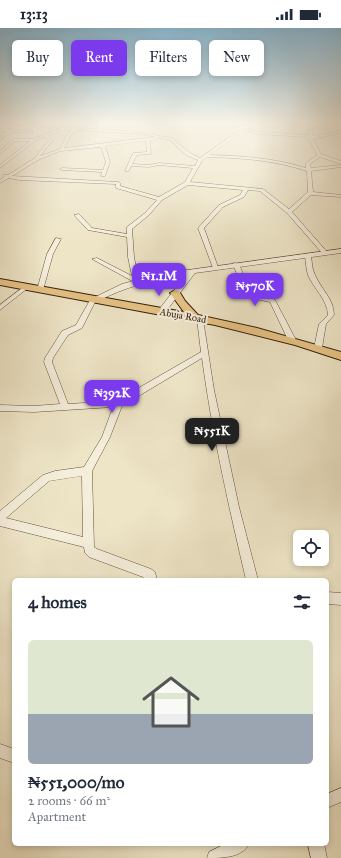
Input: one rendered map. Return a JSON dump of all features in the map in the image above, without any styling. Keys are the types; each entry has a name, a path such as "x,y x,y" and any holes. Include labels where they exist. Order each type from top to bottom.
{"main road":[{"name":"Abuja Road","path":"0,282 198,319 292,340 341,356"},
{"path":"175,293 181,303 198,319"}],"street":[{"path":"0,182 30,162"},
{"path":"101,182 108,162"},
{"path":"132,162 129,168 159,164 196,167"},
{"path":"136,281 131,257 129,228 147,214 160,199 187,183 199,162"},
{"path":"278,162 309,170 341,164"},
{"path":"289,212 310,193 309,170 311,162"},
{"path":"62,169 105,171"},
{"path":"0,175 19,179 118,183 118,187 160,199"},
{"path":"187,183 261,190 289,212 325,253"},
{"path":"215,268 200,228 221,206 242,196 246,188"},
{"path":"310,193 341,196"},
{"path":"77,215 90,228 129,236"},
{"path":"40,290 50,254 58,239"},
{"path":"65,407 48,362 48,358 65,333 79,326 93,300 136,281 194,270 341,251"},
{"path":"308,256 312,277 329,302 332,311 332,315 323,324 318,348"},
{"path":"95,259 136,281"},
{"path":"236,264 248,296 270,299 273,301 292,340"},
{"path":"161,312 194,270"},
{"path":"0,308 26,287"},
{"path":"198,319 234,507 252,578"},
{"path":"0,408 34,410 118,404 205,353"},
{"path":"118,404 106,437 87,471 89,549 93,553 147,573 151,576 151,578"},
{"path":"0,517 46,478 55,475 87,471"},
{"path":"0,521 88,543"},
{"path":"329,598 341,599"},
{"path":"0,751 12,755"},
{"path":"329,800 341,795"},
{"path":"215,858 237,846"},
{"path":"316,846 319,858"}]}
